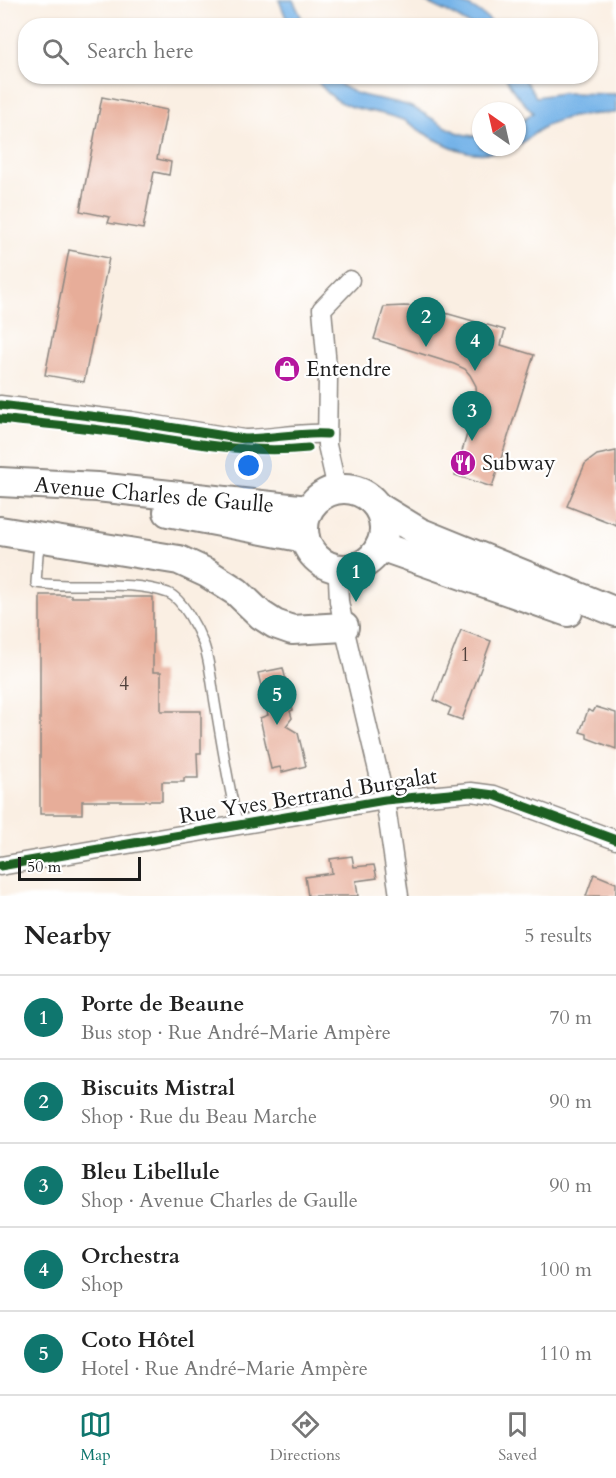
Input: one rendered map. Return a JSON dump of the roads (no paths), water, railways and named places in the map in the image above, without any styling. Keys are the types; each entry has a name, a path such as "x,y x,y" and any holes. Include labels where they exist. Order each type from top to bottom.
{"main road":[{"name":"Avenue Charles de Gaulle","path":"0,482 98,487 307,524"},
{"name":"Avenue Charles de Gaulle","path":"0,489 307,524"},
{"path":"378,507 383,519 384,532 380,546 365,562 343,569 332,567 319,560 310,550 307,524 316,500 337,489 349,489 370,498 378,507 419,532 616,612"},
{"path":"0,531 178,560 207,573 237,592 261,615 275,624 292,630 344,627"},
{"path":"380,546 616,630"}],"street":[{"path":"337,489 327,445 327,378 322,309 350,280"},
{"path":"0,405 131,421 244,439 263,439 309,432 327,434"},
{"path":"332,567 338,579 344,627 385,800 399,896"},
{"name":"Rue Yves Bertrand Burgalat","path":"0,866 385,800 471,792 494,795 616,840"}],"lane":[{"path":"42,538 38,554 36,583 56,586 130,587 162,592 178,600 191,618 204,646 238,825"}],"water":[{"path":"279,0 293,0 302,18 286,18"},
{"path":"421,0 461,3 487,18 455,16"},
{"path":"320,84 340,84 359,94 418,110 452,130 472,136 472,152 456,149 434,139 403,120 355,108 335,99"},
{"path":"509,84 528,84 536,97 562,93 616,94 616,113 582,115 557,121 545,126 526,140 526,118 533,113 526,102 523,102"}],"place":[{"name":"Biscuits Mistral","path":"426,347"},
{"name":"Entendre","path":"287,369"},
{"name":"Orchestra","path":"475,371"},
{"name":"Bleu Libellule","path":"472,441"},
{"name":"Subway","path":"463,463"},
{"name":"Porte de Beaune","path":"356,602"},
{"name":"Coto Hôtel","path":"277,725"}]}
